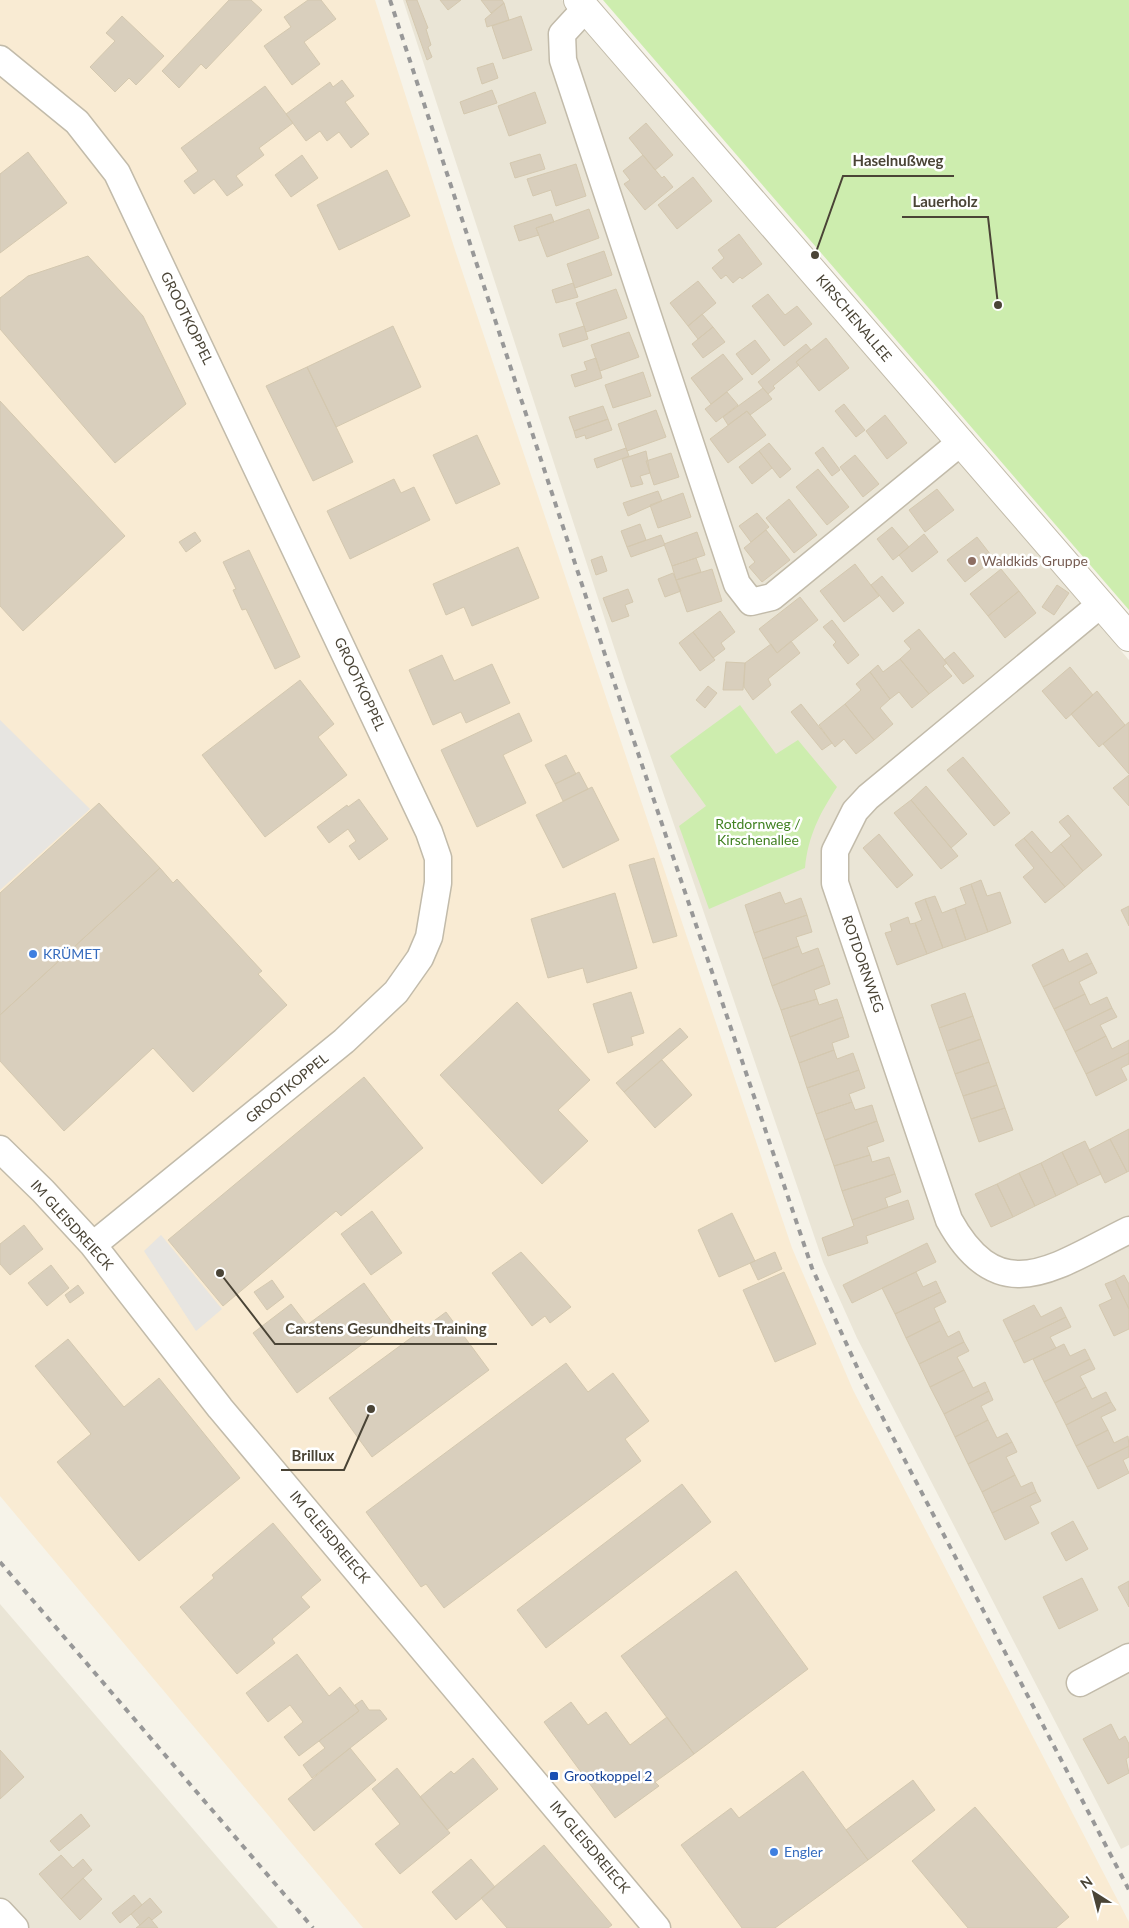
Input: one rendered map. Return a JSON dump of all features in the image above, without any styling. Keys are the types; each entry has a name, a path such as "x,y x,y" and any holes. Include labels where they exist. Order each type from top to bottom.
{"street":[{"name":"KIRSCHENALLEE","path":"582,4 1129,637"},
{"path":"582,4 562,34 563,60 737,584 751,602 772,597 961,442"},
{"name":"GROOTKOPPEL","path":"0,59 77,122 117,173 367,698 429,832 438,858 437,893 429,937 420,958 396,992 344,1041 93,1245"},
{"name":"ROTDORNWEG","path":"1101,604 868,797 855,810 835,851 835,883 949,1220 959,1239 975,1258 1006,1274 1034,1275 1129,1230"},
{"name":"IM GLEISDREIECK","path":"0,1149 44,1190 93,1245 220,1408 657,1928"},
{"path":"1080,1683 1129,1657"}],"shaded area":[{"path":"0,0 375,0 455,250 792,1248 853,1390 1129,1922 1129,1928 363,1928 0,1496"},
{"path":"403,0 562,0 1129,660 1129,1845 1121,1849 857,1338 823,1262 625,681"},
{"path":"0,720 90,809 0,890"},
{"path":"161,1235 222,1309 196,1331 144,1251"},
{"path":"0,1604 278,1928 0,1928"}],"green space":[{"path":"603,0 1129,0 1129,610"},
{"name":"Rotdornweg / Kirschenallee","path":"740,705 776,754 798,740 837,787 825,806 812,835 805,868 709,909 679,826 706,806 670,756"}],"building":[{"path":"229,0 251,0 262,10 206,69 201,64 179,88 162,71"},
{"path":"308,0 321,0 336,19 304,42 320,64 292,85 264,46 291,27 284,17"},
{"path":"406,0 417,0 428,28 426,29 431,45 428,47 432,57 427,60"},
{"path":"440,0 461,0 448,10"},
{"path":"481,0 502,0 504,3 491,13"},
{"path":"504,3 509,20 487,27 485,19"},
{"path":"122,16 164,56 136,85 129,78 115,92 90,67 115,41 106,33"},
{"path":"521,16 532,50 503,59 492,26"},
{"path":"493,63 498,78 482,84 477,68"},
{"path":"342,80 354,96 345,102 369,134 351,148 339,132 327,141 320,131 306,141 286,114 330,82 333,87"},
{"path":"265,86 293,123 259,148 264,155 236,176 243,185 227,196 214,179 194,194 184,181 198,171 181,148"},
{"path":"492,90 497,103 464,114 460,102"},
{"path":"535,92 546,123 509,136 498,106"},
{"path":"646,123 673,155 655,170 629,138"},
{"path":"28,152 67,203 0,253 0,174"},
{"path":"540,154 545,169 515,178 510,163"},
{"path":"302,155 318,178 291,197 275,175"},
{"path":"643,155 662,178 664,176 673,187 645,210 624,184 630,180 623,171"},
{"path":"576,164 586,196 556,206 551,190 533,196 527,179"},
{"path":"387,170 410,216 339,250 317,205"},
{"path":"693,177 712,201 677,229 658,205"},
{"path":"589,209 599,238 547,257 536,228"},
{"path":"551,214 554,222 536,228 539,235 519,241 514,226"},
{"path":"739,234 762,264 742,279 740,277 733,283 726,275 721,279 712,268 724,258 718,250"},
{"path":"604,251 612,275 575,288 567,264"},
{"path":"88,256 143,316 186,404 115,463 0,329 0,298 28,276"},
{"path":"698,281 716,303 688,326 670,303"},
{"path":"573,283 578,297 556,303 552,290"},
{"path":"616,289 627,318 586,332 576,303"},
{"path":"768,294 785,315 797,306 812,324 784,346 752,306"},
{"path":"702,314 713,327 698,339 688,326"},
{"path":"393,326 421,387 336,427 307,367"},
{"path":"584,326 588,339 563,347 559,334"},
{"path":"713,327 725,342 703,358 692,344"},
{"path":"629,332 639,357 600,371 591,345"},
{"path":"826,338 849,368 819,391 796,362"},
{"path":"755,340 770,360 752,375 736,354"},
{"path":"806,344 811,350 796,362 799,365 773,386 775,388 768,394 758,382"},
{"path":"723,354 743,379 711,404 691,378"},
{"path":"596,358 602,378 575,387 571,375 587,370 584,362"},
{"path":"307,367 353,462 313,481 266,386"},
{"path":"643,372 651,396 613,408 605,385"},
{"path":"763,388 772,399 750,415 747,411 728,425 723,417"},
{"path":"727,392 738,405 716,422 705,409"},
{"path":"0,401 125,536 23,631 0,606"},
{"path":"844,404 865,430 856,437 835,411"},
{"path":"603,406 608,419 574,431 569,417"},
{"path":"656,410 666,437 627,451 618,424"},
{"path":"747,411 766,435 728,463 710,439"},
{"path":"885,415 907,443 887,459 866,431"},
{"path":"608,419 612,430 586,439 585,435 576,438 574,431"},
{"path":"477,435 500,484 456,504 433,455"},
{"path":"769,443 791,469 780,478 759,451"},
{"path":"823,447 840,470 832,476 815,453"},
{"path":"626,448 629,456 597,468 594,459"},
{"path":"646,451 650,473 640,476 643,484 631,487 622,459"},
{"path":"759,451 772,468 752,484 739,467"},
{"path":"671,453 679,477 654,485 646,461"},
{"path":"855,455 879,484 863,497 840,467"},
{"path":"818,469 849,507 827,525 796,487"},
{"path":"394,479 401,493 414,487 430,520 350,559 327,511"},
{"path":"937,489 954,510 925,532 909,510"},
{"path":"658,491 662,501 628,516 623,503"},
{"path":"683,493 691,517 658,528 650,505"},
{"path":"789,499 817,535 794,553 766,518"},
{"path":"757,513 769,527 751,542 739,526"},
{"path":"640,524 646,540 627,547 621,531"},
{"path":"892,527 909,547 893,560 877,539"},
{"path":"766,530 790,560 762,582 749,567 755,562 744,548"},
{"path":"195,532 201,541 186,552 179,542"},
{"path":"697,532 705,555 672,566 664,544"},
{"path":"924,534 938,552 912,572 899,555"},
{"path":"661,535 665,545 631,557 627,547"},
{"path":"977,537 994,559 965,582 947,560"},
{"path":"518,547 539,598 472,626 464,607 446,615 433,584"},
{"path":"249,550 300,657 275,669 246,609 242,610 233,590 236,589 223,562"},
{"path":"602,556 607,571 596,575 591,560"},
{"path":"696,558 701,572 676,580 672,566"},
{"path":"855,564 879,596 844,622 820,591"},
{"path":"712,569 722,601 687,612 676,580"},
{"path":"1001,569 1019,591 988,616 970,594"},
{"path":"673,573 681,591 665,597 658,579"},
{"path":"882,576 904,603 893,612 871,585"},
{"path":"1057,585 1069,593 1054,615 1042,607"},
{"path":"628,589 633,602 625,605 629,616 612,622 603,598"},
{"path":"1019,591 1036,613 1005,638 988,616"},
{"path":"800,597 818,620 777,653 759,629"},
{"path":"720,611 735,632 721,643 725,649 713,658 693,632"},
{"path":"832,620 859,655 848,664 833,645 836,642 823,627"},
{"path":"919,629 947,663 943,666 952,676 929,694 900,659 911,649 904,641"},
{"path":"693,632 715,660 700,671 679,643"},
{"path":"791,641 800,653 768,679 771,685 753,700 744,687 745,663 771,644 777,653"},
{"path":"954,652 974,676 963,684 944,660"},
{"path":"442,655 454,681 492,664 510,703 466,723 461,712 433,725 409,670"},
{"path":"900,659 929,694 912,708 899,692 890,699 870,672 878,665 883,672"},
{"path":"726,662 745,663 743,690 723,690"},
{"path":"1070,667 1093,695 1066,719 1042,691"},
{"path":"870,672 890,699 880,708 893,724 874,740 845,704 861,690 856,684"},
{"path":"300,680 334,724 318,737 347,775 265,837 202,755"},
{"path":"708,686 717,693 705,708 696,700"},
{"path":"1097,691 1125,725 1099,747 1071,714"},
{"path":"801,704 832,743 822,750 791,712"},
{"path":"845,704 874,740 856,754 844,739 835,747 819,725"},
{"path":"519,713 532,741 503,755 526,803 477,827 441,750"},
{"path":"1129,722 1129,774 1103,744"},
{"path":"566,755 576,774 555,784 545,765"},
{"path":"963,757 1010,813 994,826 947,770"},
{"path":"579,772 588,789 563,801 555,784"},
{"path":"1129,775 1129,806 1113,788"},
{"path":"926,786 967,834 951,848 911,800"},
{"path":"592,787 619,840 563,868 536,815"},
{"path":"359,799 388,839 359,860 349,846 356,841 348,829 329,843 317,827 347,805 348,807"},
{"path":"911,800 958,856 941,869 894,813"},
{"name":"KRÜMET","path":"99,803 160,868 0,1015 0,893"},
{"path":"1068,815 1102,855 1083,871 1061,844 1071,836 1059,822"},
{"path":"1032,831 1051,853 1061,844 1083,871 1065,887 1024,838"},
{"path":"879,834 913,875 897,888 863,848"},
{"path":"1024,838 1065,887 1045,903 1023,877 1034,868 1015,845"},
{"path":"654,858 677,936 653,943 629,865"},
{"path":"160,868 173,883 177,879 262,971 258,974 287,1005 193,1092 153,1048 64,1131 0,1061 0,1015"},
{"path":"981,880 987,896 1000,892 1011,923 988,932 971,884"},
{"path":"971,884 988,932 966,940 955,908 966,904 960,888"},
{"path":"780,892 785,904 801,898 807,915 754,933 745,905"},
{"path":"615,893 637,968 587,983 583,968 548,978 531,919"},
{"path":"935,896 942,913 955,908 966,940 943,948 925,899"},
{"path":"925,899 943,948 927,954 915,923 922,920 915,903"},
{"path":"1129,906 1129,926 1121,910"},
{"path":"807,915 812,932 796,937 799,946 763,959 754,933"},
{"path":"908,917 910,924 915,923 927,954 897,965 885,933 892,931 890,924"},
{"path":"799,946 802,954 818,948 824,965 772,986 763,959"},
{"path":"1063,949 1069,962 1087,953 1092,963 1043,987 1032,965"},
{"path":"1092,963 1097,973 1079,982 1085,994 1054,1009 1043,987"},
{"path":"824,965 830,984 814,990 817,999 781,1010 772,986"},
{"path":"631,992 644,1033 631,1037 633,1045 608,1053 593,1004"},
{"path":"965,993 973,1016 939,1028 931,1005"},
{"path":"1085,994 1090,1005 1107,997 1112,1008 1065,1031 1054,1009"},
{"path":"817,999 819,1005 837,999 843,1017 790,1037 781,1010"},
{"path":"517,1002 590,1080 558,1110 588,1141 542,1184 440,1075"},
{"path":"1112,1008 1117,1017 1100,1025 1106,1036 1075,1052 1065,1031"},
{"path":"973,1016 981,1039 947,1051 939,1028"},
{"path":"843,1017 849,1037 832,1043 834,1050 799,1063 790,1037"},
{"path":"680,1028 688,1037 624,1092 616,1083"},
{"path":"1106,1036 1112,1049 1129,1040 1129,1053 1086,1074 1075,1052"},
{"path":"981,1039 989,1062 955,1074 947,1051"},
{"path":"834,1050 837,1059 853,1053 859,1070 807,1088 799,1063"},
{"path":"1129,1053 1129,1064 1121,1068 1127,1080 1096,1096 1086,1074"},
{"path":"662,1060 692,1095 655,1128 624,1092"},
{"path":"989,1062 997,1085 963,1096 955,1074"},
{"path":"859,1070 865,1088 849,1094 852,1102 816,1114 807,1088"},
{"path":"364,1077 423,1148 341,1216 336,1211 223,1306 168,1240"},
{"path":"997,1085 1005,1108 971,1119 963,1096"},
{"path":"852,1102 855,1110 872,1105 877,1121 825,1140 816,1114"},
{"path":"1005,1108 1013,1130 979,1142 971,1119"},
{"path":"877,1121 884,1141 867,1147 870,1155 834,1166 825,1140"},
{"path":"1129,1129 1129,1171 1127,1172 1110,1139"},
{"path":"1110,1139 1127,1172 1105,1183 1089,1150"},
{"path":"1085,1141 1101,1174 1078,1185 1062,1152"},
{"path":"1062,1152 1078,1185 1056,1196 1041,1163"},
{"path":"870,1155 872,1162 889,1157 895,1174 842,1191 834,1166"},
{"path":"1041,1163 1056,1196 1035,1206 1019,1173"},
{"path":"1019,1173 1035,1206 1013,1217 997,1184"},
{"path":"895,1174 901,1192 885,1198 888,1207 852,1220 842,1191"},
{"path":"997,1184 1013,1217 991,1227 975,1194"},
{"path":"908,1200 914,1219 866,1236 868,1243 828,1256 822,1238 854,1226 852,1220"},
{"path":"372,1211 402,1253 371,1275 341,1234"},
{"path":"732,1213 755,1261 719,1277 698,1230"},
{"path":"24,1225 43,1249 10,1275 0,1264 0,1244"},
{"path":"927,1243 936,1262 852,1303 843,1285"},
{"path":"521,1252 571,1307 550,1323 545,1316 532,1326 492,1273"},
{"path":"775,1252 782,1269 758,1280 750,1263"},
{"path":"51,1265 69,1288 47,1306 28,1283"},
{"path":"784,1272 816,1344 775,1362 743,1290"},
{"path":"916,1272 923,1287 936,1281 941,1292 895,1314 882,1288"},
{"path":"1124,1275 1129,1284 1129,1309 1115,1280"},
{"path":"272,1280 284,1297 267,1310 254,1292"},
{"path":"1115,1280 1129,1309 1129,1329 1114,1336 1099,1305 1112,1299 1105,1284"},
{"path":"364,1283 392,1322 297,1393 253,1333 291,1304 307,1325"},
{"path":"78,1285 84,1293 70,1303 65,1295"},
{"path":"941,1292 946,1302 934,1308 940,1321 906,1338 895,1314"},
{"path":"1034,1305 1041,1317 1061,1307 1066,1317 1014,1342 1003,1320"},
{"path":"446,1312 489,1370 372,1457 329,1398"},
{"path":"1066,1317 1071,1327 1050,1337 1056,1348 1024,1363 1014,1342"},
{"path":"940,1321 948,1337 959,1331 964,1342 919,1364 906,1338"},
{"path":"68,1339 124,1407 159,1378 240,1478 139,1561 57,1462 91,1434 35,1366"},
{"path":"964,1342 969,1351 957,1357 964,1370 930,1387 919,1364"},
{"path":"1064,1344 1070,1356 1085,1349 1090,1359 1044,1382 1033,1359"},
{"path":"1090,1359 1095,1369 1080,1376 1086,1387 1055,1403 1044,1382"},
{"path":"566,1363 588,1392 613,1373 649,1421 625,1439 641,1461 444,1608 426,1584 421,1587 366,1512"},
{"path":"964,1370 973,1388 985,1382 989,1391 944,1414 930,1387"},
{"path":"1086,1387 1092,1399 1106,1392 1111,1402 1066,1425 1055,1403"},
{"path":"989,1391 993,1400 981,1406 988,1420 955,1437 944,1414"},
{"path":"1111,1402 1116,1410 1101,1417 1108,1430 1076,1446 1066,1425"},
{"path":"988,1420 997,1438 1007,1433 1012,1442 968,1464 955,1437"},
{"path":"1108,1430 1114,1443 1128,1436 1129,1446 1087,1467 1076,1446"},
{"path":"1012,1442 1017,1452 1006,1457 1015,1475 982,1492 968,1464"},
{"path":"1129,1446 1129,1457 1123,1460 1129,1473 1098,1489 1087,1467"},
{"path":"1015,1475 1021,1487 1032,1482 1036,1492 992,1513 982,1492"},
{"path":"682,1484 711,1522 546,1648 517,1610"},
{"path":"1036,1492 1041,1501 1030,1506 1039,1523 1005,1540 992,1513"},
{"path":"1073,1521 1088,1549 1066,1561 1051,1533"},
{"path":"273,1523 321,1580 301,1597 310,1607 272,1639 275,1643 237,1674 180,1607 214,1578 212,1575"},
{"path":"736,1571 808,1669 694,1754 621,1656"},
{"path":"1082,1578 1098,1610 1059,1629 1043,1597"},
{"path":"1129,1581 1129,1607 1118,1587"},
{"path":"297,1654 329,1696 340,1687 359,1711 299,1756 284,1737 303,1722 290,1705 268,1722 246,1693"},
{"path":"362,1700 369,1710 380,1710 387,1719 312,1778 303,1765 325,1748 319,1741 359,1711 355,1705"},
{"path":"571,1702 588,1725 606,1712 630,1745 667,1717 694,1754 655,1782 659,1786 615,1818 544,1722"},
{"path":"1111,1724 1119,1740 1125,1736 1129,1744 1129,1757 1126,1759 1129,1773 1108,1784 1083,1739"},
{"path":"350,1748 376,1780 314,1831 288,1799"},
{"path":"0,1750 24,1777 0,1799"},
{"path":"473,1758 498,1789 447,1830 420,1797 451,1771 454,1774"},
{"path":"397,1768 450,1833 400,1874 375,1844 400,1824 372,1789"},
{"name":"Engler","path":"803,1771 868,1860 775,1928 742,1928 681,1845 731,1808 739,1818"},
{"path":"913,1780 935,1810 868,1860 846,1830"},
{"path":"975,1807 1069,1917 1056,1928 968,1928 912,1861"},
{"path":"81,1814 90,1826 59,1851 50,1841"},
{"path":"544,1845 612,1925 608,1928 507,1928 481,1898"},
{"path":"61,1855 73,1868 83,1859 92,1870 61,1899 39,1874"},
{"path":"471,1859 495,1887 456,1920 432,1892"},
{"path":"83,1878 102,1899 80,1920 61,1899"},
{"path":"134,1895 142,1905 120,1923 112,1913"},
{"path":"150,1898 162,1912 152,1920 149,1917 140,1925 131,1914"},
{"path":"149,1917 158,1928 136,1928 140,1925"}],"railway":[{"path":"390,0 613,679 812,1268 862,1378 1129,1890"},
{"path":"0,1562 313,1928"}],"place":[{"name":"Haselnußweg","path":"815,255"},
{"name":"Lauerholz","path":"998,305"},
{"name":"Waldkids Gruppe","path":"972,561"},
{"name":"KRÜMET","path":"33,954"},
{"name":"Carstens Gesundheits Training","path":"220,1273"},
{"name":"Brillux","path":"371,1409"},
{"name":"Grootkoppel 2","path":"554,1776"},
{"name":"Engler","path":"774,1852"}]}
